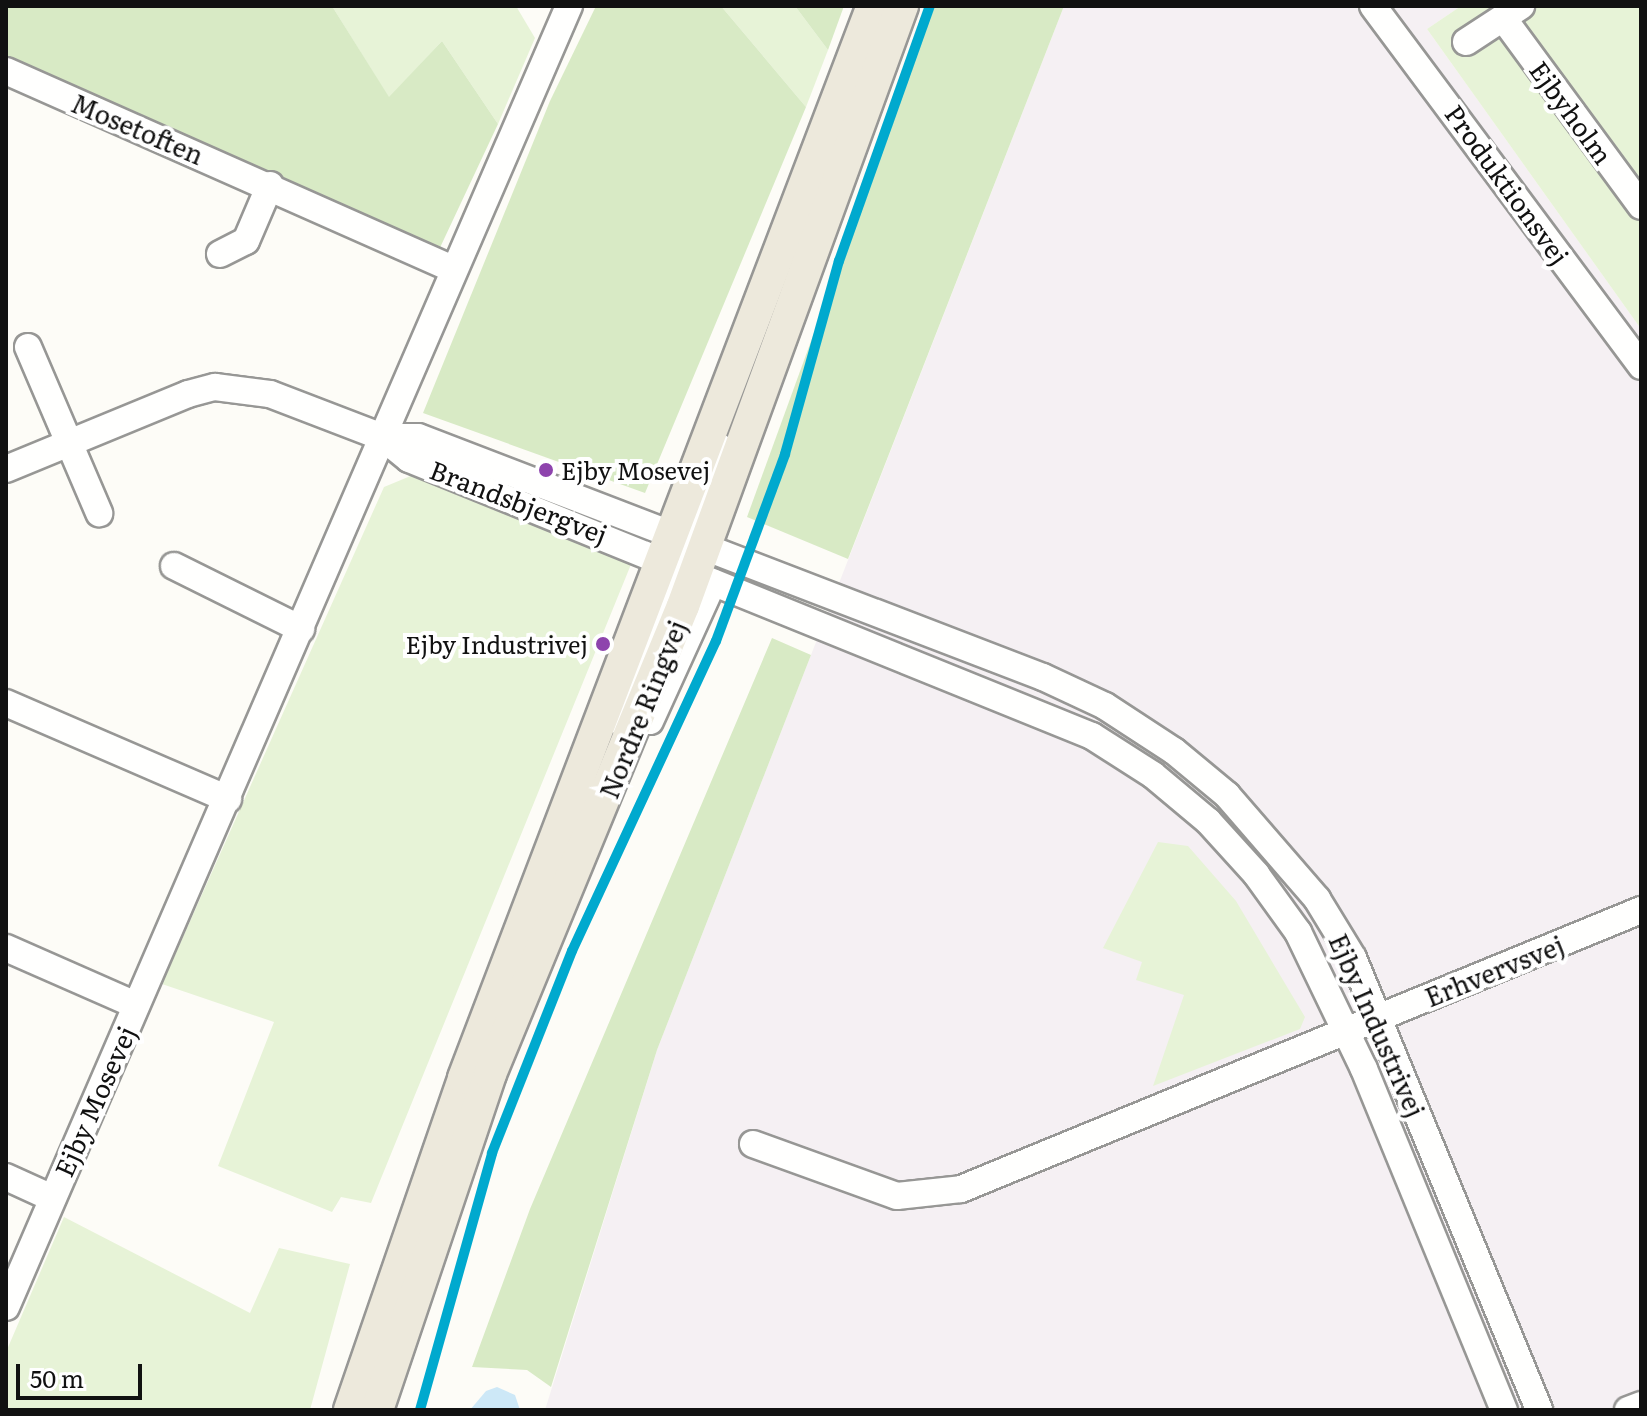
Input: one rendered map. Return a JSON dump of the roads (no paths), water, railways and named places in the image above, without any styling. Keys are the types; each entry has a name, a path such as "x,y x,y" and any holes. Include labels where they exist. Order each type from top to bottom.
{"main road":[{"name":"Nordre Ringvej","path":"377,1410 490,1074 599,815 687,558 759,304 873,6"},
{"name":"Nordre Ringvej","path":"350,1410 410,1225 687,558 902,6"}],"street":[{"name":"Ejby Mosevej","path":"6,1307 569,6"},
{"name":"Produktionsvej","path":"1373,6 1641,366"},
{"name":"Ejbyholm","path":"1466,42 1512,12 1641,206"},
{"name":"Mosetoften","path":"6,71 270,185 453,269"},
{"path":"220,254 246,241 270,185"},
{"path":"28,347 99,513"},
{"name":"Brandsbjergvej","path":"6,469 215,387 270,394 382,437 418,437 687,558"},
{"name":"Ejby Industrivej","path":"687,558 1043,677 1105,706 1174,751 1227,795 1284,855 1353,958 1539,1410"},
{"name":"Ejby Industrivej","path":"687,558 1092,736 1153,775 1208,821 1256,874 1298,932 1349,1033 1504,1410"},
{"path":"174,566 301,629"},
{"path":"6,703 228,799"},
{"name":"Erhvervsvej","path":"1349,1033 1641,910"},
{"name":"Ejby Mosevej","path":"6,948 136,1005"},
{"name":"Ejby Industrivej","path":"753,1144 897,1196 961,1189 1349,1033"},
{"name":"Ejby Mosevej","path":"6,1177 52,1198"},
{"path":"1628,1410 1641,1405"}],"water":[{"path":"497,1387 515,1395 520,1410 470,1410 486,1391"}],"place":[{"name":"Ejby Mosevej","path":"546,470"},
{"name":"Ejby Industrivej","path":"603,644"}]}
